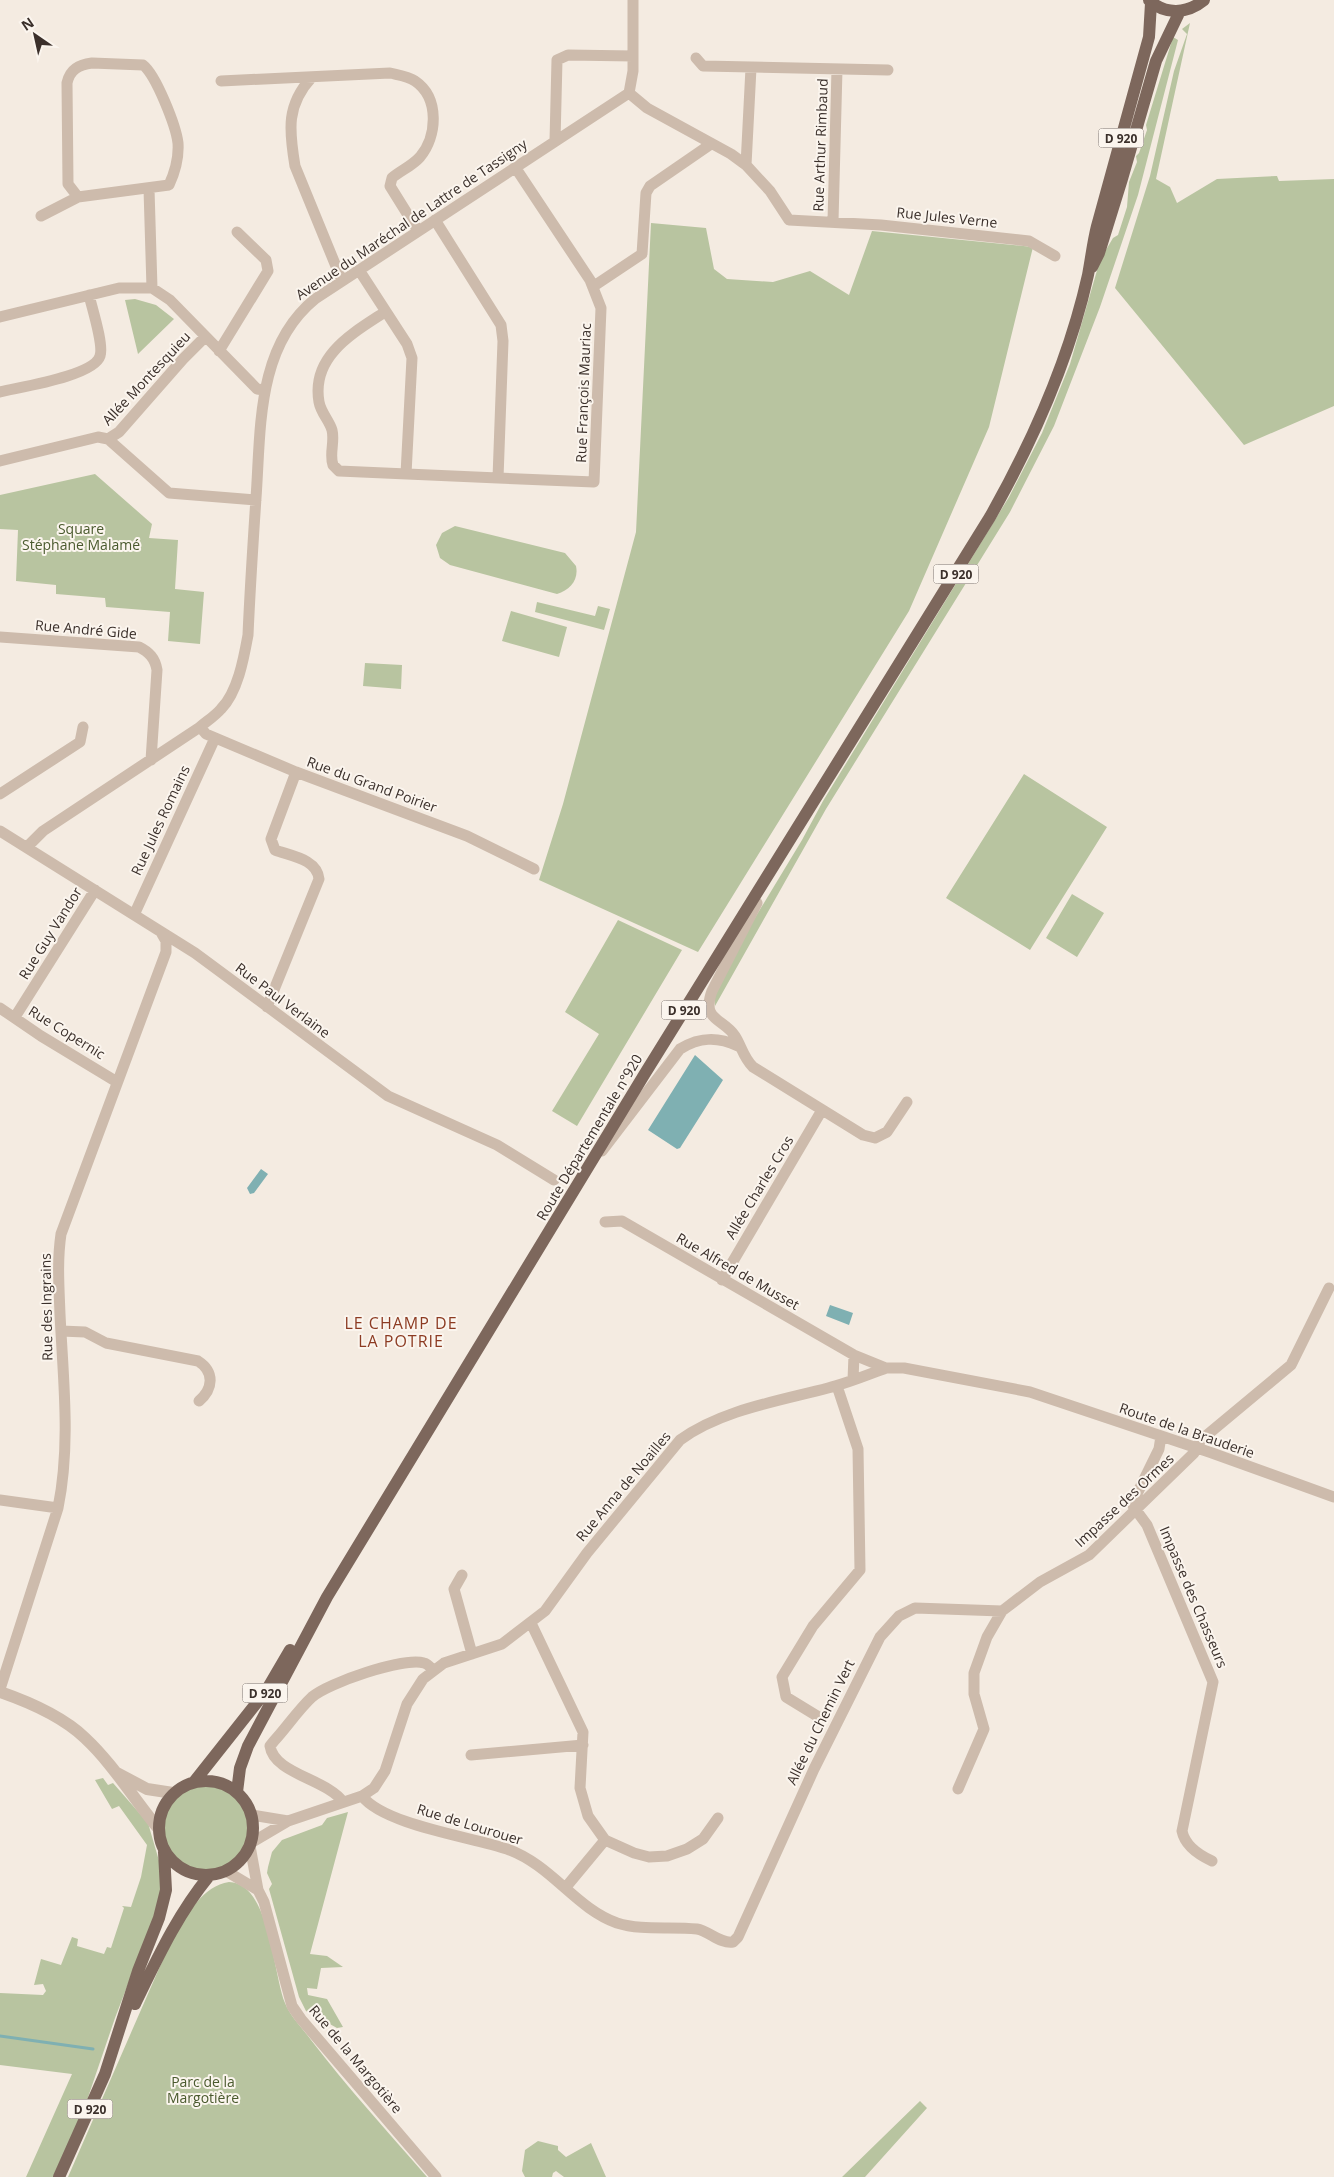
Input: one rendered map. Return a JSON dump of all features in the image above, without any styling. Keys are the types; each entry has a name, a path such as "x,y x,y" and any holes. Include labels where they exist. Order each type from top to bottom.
{"main road":[{"path":"1150,1 1167,10 1180,11 1195,7 1204,0"},
{"name":"D 920","path":"782,854 1009,484 1048,399 1088,274 1097,226 1149,37 1150,1"},
{"name":"D 920","path":"1088,274 1099,253 1156,61 1180,11"},
{"name":"Route Départementale n°920","path":"327,1597 588,1167 782,854"},
{"name":"D 920","path":"194,1782 266,1691 298,1637 327,1597"},
{"name":"D 920","path":"237,1792 240,1768 248,1746 327,1597"},
{"path":"217,1781 237,1792 246,1802 252,1815 254,1829 251,1844 240,1861 226,1871 209,1876 196,1875 183,1870 172,1862 164,1852 158,1828 162,1809 173,1793 194,1782 217,1781"},
{"name":"D 920","path":"59,2177 105,2074 138,1971 159,1918 166,1890 164,1852"},
{"name":"D 920","path":"117,2040 172,1927 209,1876"}],"street":[{"path":"633,0 633,70 628,93 647,108 746,166 751,68"},
{"path":"555,141 557,60 568,55 633,56"},
{"name":"Rue Arthur Rimbaud","path":"696,58 703,66 888,70"},
{"path":"42,216 78,197 169,185 175,172 178,141 169,114 152,75 143,65 134,63 83,64 72,71 67,83 68,184 78,197"},
{"name":"Rue Arthur Rimbaud","path":"832,221 837,69"},
{"path":"221,81 390,73 409,78 423,88 432,111 432,132 418,160 397,174 390,182 390,186 418,231"},
{"path":"312,77 295,99 292,113 292,148 295,166 342,281"},
{"name":"Avenue du Maréchal de Lattre de Tassigny","path":"27,847 43,831 200,727 222,708 244,661 264,390 280,343 300,311 342,281 628,93"},
{"path":"594,286 642,254 646,193 650,186 711,144"},
{"name":"Rue Jules Verne","path":"746,166 770,191 788,220 832,221 1029,241 1055,256"},
{"name":"Rue François Mauriac","path":"498,478 594,482 602,308 594,286 515,167"},
{"path":"150,189 152,288"},
{"path":"385,312 354,332 329,356 322,367 319,378 319,402 332,429 331,461 335,468 339,471 498,478 504,342 501,325 435,220"},
{"path":"219,351 268,271 266,260 237,232"},
{"path":"359,270 407,344 412,358 406,474"},
{"path":"0,317 119,288 152,288 170,300 257,389 264,390"},
{"path":"0,392 82,372 94,365 100,356 100,347 89,295"},
{"name":"Allée Montesquieu","path":"108,439 119,432 183,359 205,337"},
{"path":"0,461 98,438 108,439 169,493 256,500"},
{"name":"Rue André Gide","path":"0,637 139,647 146,650 155,661 157,670 151,760"},
{"path":"0,794 80,742 83,727"},
{"name":"Rue du Grand Poirier","path":"200,727 206,734 296,772 467,836 534,869"},
{"name":"Rue Jules Romains","path":"134,915 216,738"},
{"path":"267,1007 319,879 318,872 313,864 275,850 272,846 271,839 296,772"},
{"name":"Rue Paul Verlaine","path":"0,831 195,953 393,1099 497,1145 554,1180"},
{"path":"782,854 709,998 712,1016 734,1036 738,1046 753,1067 863,1135 875,1138 887,1132 907,1102"},
{"name":"Rue Guy Vandor","path":"15,1017 94,890"},
{"name":"Rue des Ingrains","path":"0,1690 58,1508 64,1479 66,1446 58,1268 61,1234 166,952 166,942 162,934"},
{"name":"Rue Copernic","path":"0,1008 40,1036 117,1082"},
{"path":"588,1167 610,1143 680,1049 690,1043 710,1039 738,1046"},
{"name":"Allée Charles Cros","path":"722,1280 822,1110"},
{"name":"Rue Alfred de Musset","path":"606,1222 622,1221 854,1355 886,1368 904,1368 1030,1392"},
{"name":"Impasse des Ormes","path":"958,1789 984,1729 974,1694 974,1673 987,1637 1002,1611 1034,1586 1089,1555 1194,1453 1200,1440 1291,1366 1329,1288"},
{"path":"61,1331 85,1332 106,1343 198,1361 208,1371 211,1379 210,1389 199,1401"},
{"path":"853,1380 854,1355"},
{"name":"Rue Anna de Noailles","path":"433,1670 452,1659 502,1644 532,1623 545,1611 587,1552 680,1440 691,1432 723,1417 837,1386 886,1368"},
{"path":"822,1719 786,1698 782,1677 813,1626 860,1570 858,1449 837,1386"},
{"name":"Route de la Brauderie","path":"1030,1392 1333,1495"},
{"path":"1137,1510 1133,1502 1152,1464 1161,1436"},
{"path":"1152,1464 1156,1472 1162,1477 1172,1475"},
{"path":"0,1500 58,1508"},
{"name":"Impasse des Chasseurs","path":"1137,1510 1147,1525 1213,1682 1182,1831 1185,1840 1191,1848 1212,1861"},
{"path":"462,1575 454,1589 472,1654"},
{"name":"Allée du Chemin Vert","path":"733,1942 738,1937 814,1769 880,1636 899,1616 915,1608 1002,1611"},
{"path":"532,1623 580,1722 583,1732 580,1788 584,1805 605,1840 634,1853 649,1857 668,1856 687,1849 703,1839 718,1818"},
{"path":"251,1844 288,1821 362,1796 374,1788 385,1771 407,1704 423,1679 433,1670 426,1664 414,1663 349,1678 311,1698 270,1746 278,1761 323,1785 338,1796 342,1802"},
{"path":"0,1690 44,1711 83,1736 116,1772 127,1790 158,1828"},
{"path":"471,1755 583,1745"},
{"path":"116,1772 147,1789 173,1793"},
{"name":"Rue de Lourouer","path":"362,1796 368,1803 380,1810 407,1820 506,1849 527,1858 604,1918 619,1924 705,1930 727,1942 733,1942"},
{"path":"252,1815 288,1821"},
{"path":"566,1887 605,1840"},
{"name":"Rue de la Margotière","path":"251,1844 258,1890 264,1902 292,2006 436,2177"},
{"path":"226,1871 258,1890"}],"green space":[{"path":"1190,23 1156,179 1170,187 1177,203 1217,179 1277,176 1279,181 1334,179 1334,406 1244,445 1115,288 1150,176 1174,71 1187,34 1182,29"},
{"path":"1173,37 1178,40 1138,195 1100,307 1054,426 1010,512 826,809 715,1006 714,998 747,931 802,840 823,801 1009,497 1042,433 1070,364 1100,260 1113,238 1118,235 1127,207 1129,182 1137,162 1136,156 1139,153 1147,130 1146,125"},
{"path":"651,223 706,228 714,269 727,279 773,282 810,271 849,295 872,231 1033,247 989,427 909,611 698,952 539,880 563,804 636,532"},
{"path":"135,299 156,305 174,319 138,354 125,300"},
{"name":"Square Stéphane Malamé","path":"95,474 152,524 149,538 178,540 175,589 204,592 200,644 168,641 170,612 106,607 105,598 56,594 56,585 16,581 18,530 0,529 0,495"},
{"path":"455,526 565,553 576,566 575,580 570,587 557,594 450,565 440,558 436,545 442,533"},
{"path":"537,602 595,616 598,606 610,609 604,630 535,612"},
{"path":"511,611 567,627 559,657 502,641"},
{"path":"365,663 402,665 401,689 363,686"},
{"path":"1024,774 1107,827 1030,950 946,898"},
{"path":"1072,894 1104,913 1077,957 1046,938"},
{"path":"618,920 682,950 577,1126 552,1111 599,1034 565,1012"},
{"path":"103,1778 108,1785 113,1783 148,1823 162,1871 161,1898 115,2018 84,2109 53,2177 26,2177 72,2074 0,2065 0,1993 43,1995 46,1991 43,1984 34,1985 41,1959 61,1965 72,1937 78,1939 77,1946 104,1954 107,1947 111,1948 124,1908 122,1906 131,1907 141,1877 147,1845 119,1806 112,1809 95,1780"},
{"path":"197,1781 215,1781 240,1794 250,1810 253,1828 250,1846 240,1862 215,1875 197,1875 172,1862 159,1837 159,1819 172,1794"},
{"path":"348,1812 310,1954 327,1956 343,1967 321,1968 317,1989 307,1988 308,1995 327,1999 343,2027 337,2028 306,2011 299,1997 269,1889 272,1884 267,1873 272,1852 282,1840 322,1825 327,1818"},
{"name":"Parc de la Margotière","path":"229,1882 243,1886 253,1897 262,1913 281,1990 290,2013 339,2075 427,2177 68,2177 175,1932 191,1909 204,1895 212,1889"},
{"path":"920,2101 927,2108 865,2177 842,2177"},
{"path":"538,2141 558,2146 558,2150 566,2157 591,2143 606,2177 564,2177 556,2171 552,2177 525,2177 522,2171 525,2150"}],"water":[{"path":"695,1055 723,1080 680,1148 677,1149 648,1130"},
{"path":"261,1169 268,1174 254,1193 250,1194 247,1188"},
{"path":"830,1305 853,1313 849,1325 826,1316"}],"waterway":[{"path":"0,2036 93,2049"}],"district":[{"name":"LE CHAMP DE LA POTRIE","path":"401,1332"}]}
